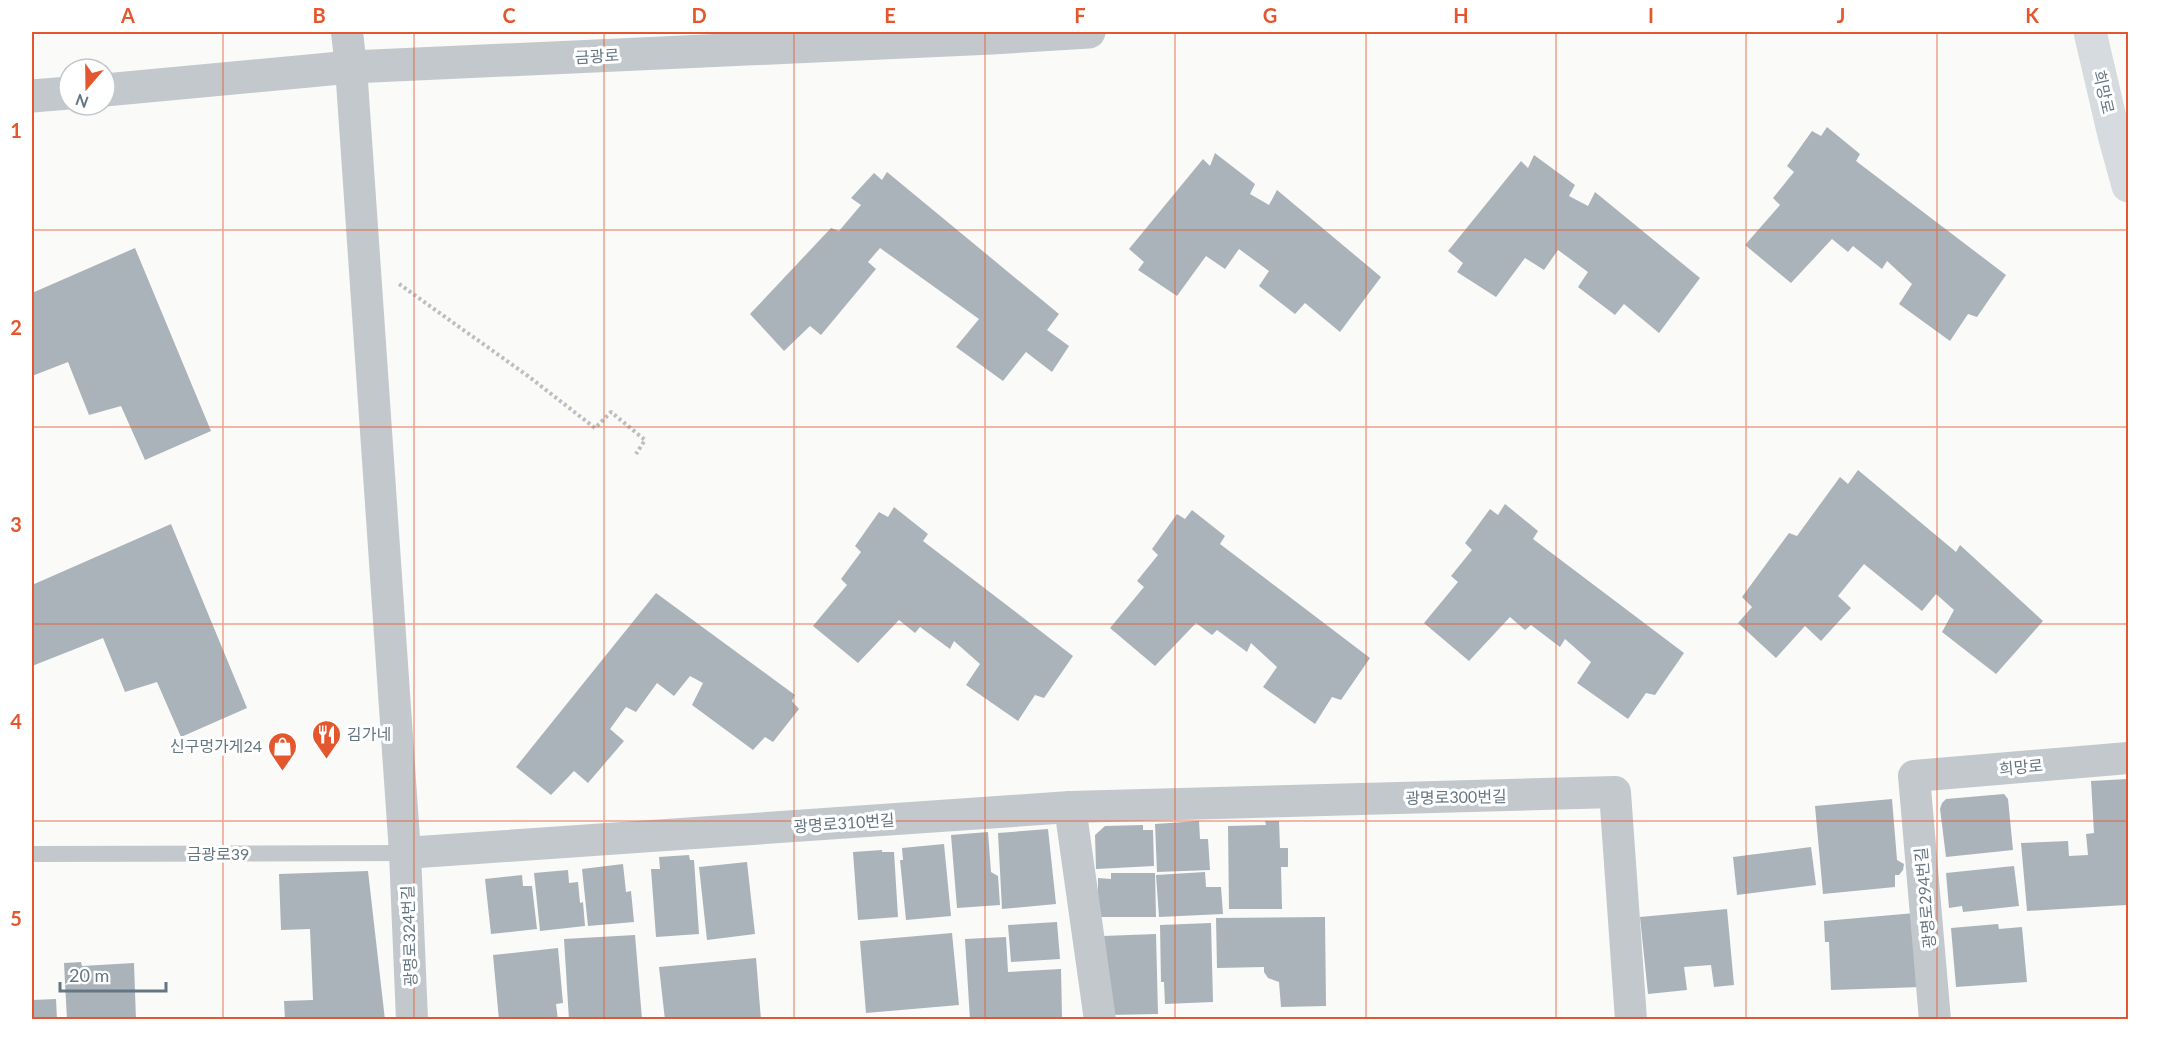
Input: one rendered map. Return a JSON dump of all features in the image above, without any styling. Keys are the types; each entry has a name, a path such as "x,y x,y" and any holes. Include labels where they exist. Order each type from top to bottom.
{"main road":[{"name":"희망로","path":"2090,32 2128,186"}],"street":[{"name":"광명로324번길","path":"347,32 405,853 412,1020"},
{"name":"금광로","path":"117,89 351,67 1089,32"},
{"path":"32,96 57,94"},
{"name":"희망로","path":"1914,776 2128,758"},
{"name":"광명로294번길","path":"1914,776 1935,1020"},
{"name":"광명로300번길","path":"1070,807 1615,792 1631,1020"},
{"path":"1070,807 1100,1020"},
{"name":"광명로310번길","path":"405,853 1070,807"}],"lane":[{"name":"금광로39","path":"32,854 405,853"}],"path":[{"path":"364,259 528,376 596,428 611,412 645,440 636,454"}],"building":[{"path":"1827,127 1860,154 1856,161 2006,275 1977,317 1968,314 1950,341 1899,304 1912,284 1887,261 1882,269 1853,246 1848,252 1832,239 1791,283 1745,245 1780,205 1773,198 1794,172 1787,166 1812,131 1821,136"},
{"path":"1215,153 1255,184 1250,194 1269,205 1277,190 1381,277 1340,332 1305,303 1295,314 1259,286 1269,271 1239,249 1225,269 1206,256 1177,296 1138,270 1144,262 1129,249 1203,159 1210,166"},
{"path":"1534,155 1575,185 1569,196 1588,206 1595,192 1700,278 1659,333 1624,304 1615,315 1578,287 1588,272 1558,250 1544,270 1525,258 1496,297 1457,272 1463,263 1448,251 1521,161 1528,168"},
{"path":"887,172 1059,314 1047,330 1069,346 1052,372 1026,352 1003,381 956,347 979,319 880,248 868,262 876,269 821,335 810,326 784,351 750,314 831,228 839,231 861,205 851,198 874,173 882,180"},
{"path":"135,248 211,431 145,460 121,406 89,415 68,362 32,376 32,293"},
{"path":"1858,470 1956,552 1960,545 2043,621 1996,674 1942,632 1954,610 1936,594 1922,611 1864,564 1838,596 1851,608 1821,641 1805,626 1776,658 1738,623 1752,607 1742,597 1789,533 1797,536 1840,477 1848,484"},
{"path":"1505,504 1538,531 1533,539 1684,653 1655,695 1646,693 1628,719 1577,683 1591,662 1565,639 1560,647 1531,625 1525,630 1510,617 1469,661 1424,623 1458,582 1451,576 1472,550 1465,543 1490,509 1498,515"},
{"path":"894,507 928,534 923,541 1073,656 1044,698 1035,695 1018,721 966,685 980,664 954,641 950,649 920,627 915,633 899,620 858,663 813,626 847,585 841,579 861,552 855,546 879,512 888,517"},
{"path":"1192,510 1225,536 1220,544 1370,658 1341,700 1332,697 1315,724 1263,687 1277,667 1251,643 1247,652 1217,630 1212,635 1196,623 1155,666 1110,628 1144,587 1137,581 1158,555 1152,549 1177,514 1185,519"},
{"path":"171,524 247,708 181,737 157,682 125,692 103,638 32,666 32,585"},
{"path":"656,593 795,695 792,701 799,709 773,742 765,737 753,750 692,705 703,683 690,676 674,696 657,683 636,712 626,707 610,729 624,741 588,783 574,771 551,795 516,767"},
{"path":"2128,779 2128,910 2126,910 2126,905 2027,911 2021,843 2068,841 2069,856 2088,855 2086,834 2094,833 2091,781"},
{"path":"2004,794 2008,799 2013,850 1946,857 1940,809 1942,803 1946,799"},
{"path":"1892,799 1897,860 1904,864 1899,875 1895,875 1895,887 1823,894 1815,806"},
{"path":"1199,821 1200,839 1208,839 1210,870 1157,872 1155,824"},
{"path":"1265,821 1279,821 1280,848 1288,848 1288,867 1281,867 1282,909 1229,909 1228,826 1266,825"},
{"path":"1143,825 1143,830 1153,830 1154,866 1096,869 1095,835 1105,826"},
{"path":"1048,829 1056,904 1002,909 998,833"},
{"path":"988,832 991,872 998,876 1000,905 957,908 951,835"},
{"path":"944,844 951,916 906,920 900,860 903,860 902,848"},
{"path":"1811,847 1816,885 1737,895 1733,857"},
{"path":"882,850 882,852 894,852 898,917 858,920 853,852"},
{"path":"689,855 690,860 694,860 699,934 656,937 651,869 660,869 659,857"},
{"path":"747,862 755,934 707,940 699,867"},
{"path":"623,864 626,892 631,891 634,922 588,926 582,869"},
{"path":"2014,866 2019,906 1963,912 1962,906 1949,908 1946,873"},
{"path":"568,870 569,883 578,882 585,926 540,931 534,873"},
{"path":"368,871 385,1020 285,1020 284,1001 313,1000 310,929 281,930 279,874"},
{"path":"1205,872 1206,887 1221,887 1223,914 1159,917 1156,875"},
{"path":"1111,873 1155,873 1156,917 1098,917 1098,878 1111,879"},
{"path":"522,875 523,886 532,886 537,929 491,934 485,879"},
{"path":"1727,909 1734,985 1714,987 1711,965 1684,967 1687,990 1648,994 1640,917"},
{"path":"1915,913 1921,987 1831,990 1829,942 1825,942 1824,921"},
{"path":"1325,917 1326,1006 1281,1007 1279,982 1268,978 1264,967 1217,968 1216,918"},
{"path":"1057,922 1060,959 1011,962 1008,925"},
{"path":"1211,923 1213,1002 1165,1004 1164,982 1161,982 1160,925"},
{"path":"1998,924 1999,929 2022,927 2027,982 1956,987 1951,928"},
{"path":"952,933 959,1005 866,1013 860,941"},
{"path":"1156,934 1158,1014 1108,1015 1103,936"},
{"path":"635,935 642,1019 569,1020 564,939"},
{"path":"1006,937 1008,972 1061,969 1062,1017 970,1020 965,939"},
{"path":"558,948 563,1003 556,1004 558,1020 499,1020 493,955"},
{"path":"756,958 761,1020 665,1020 659,967"},
{"path":"81,962 82,966 134,963 136,1020 67,1020 64,963"},
{"path":"56,999 57,1020 32,1020 32,1000"}],"place":[{"name":"김가네","path":"326,760"},
{"name":"신구멍가게24","path":"283,772"}]}
